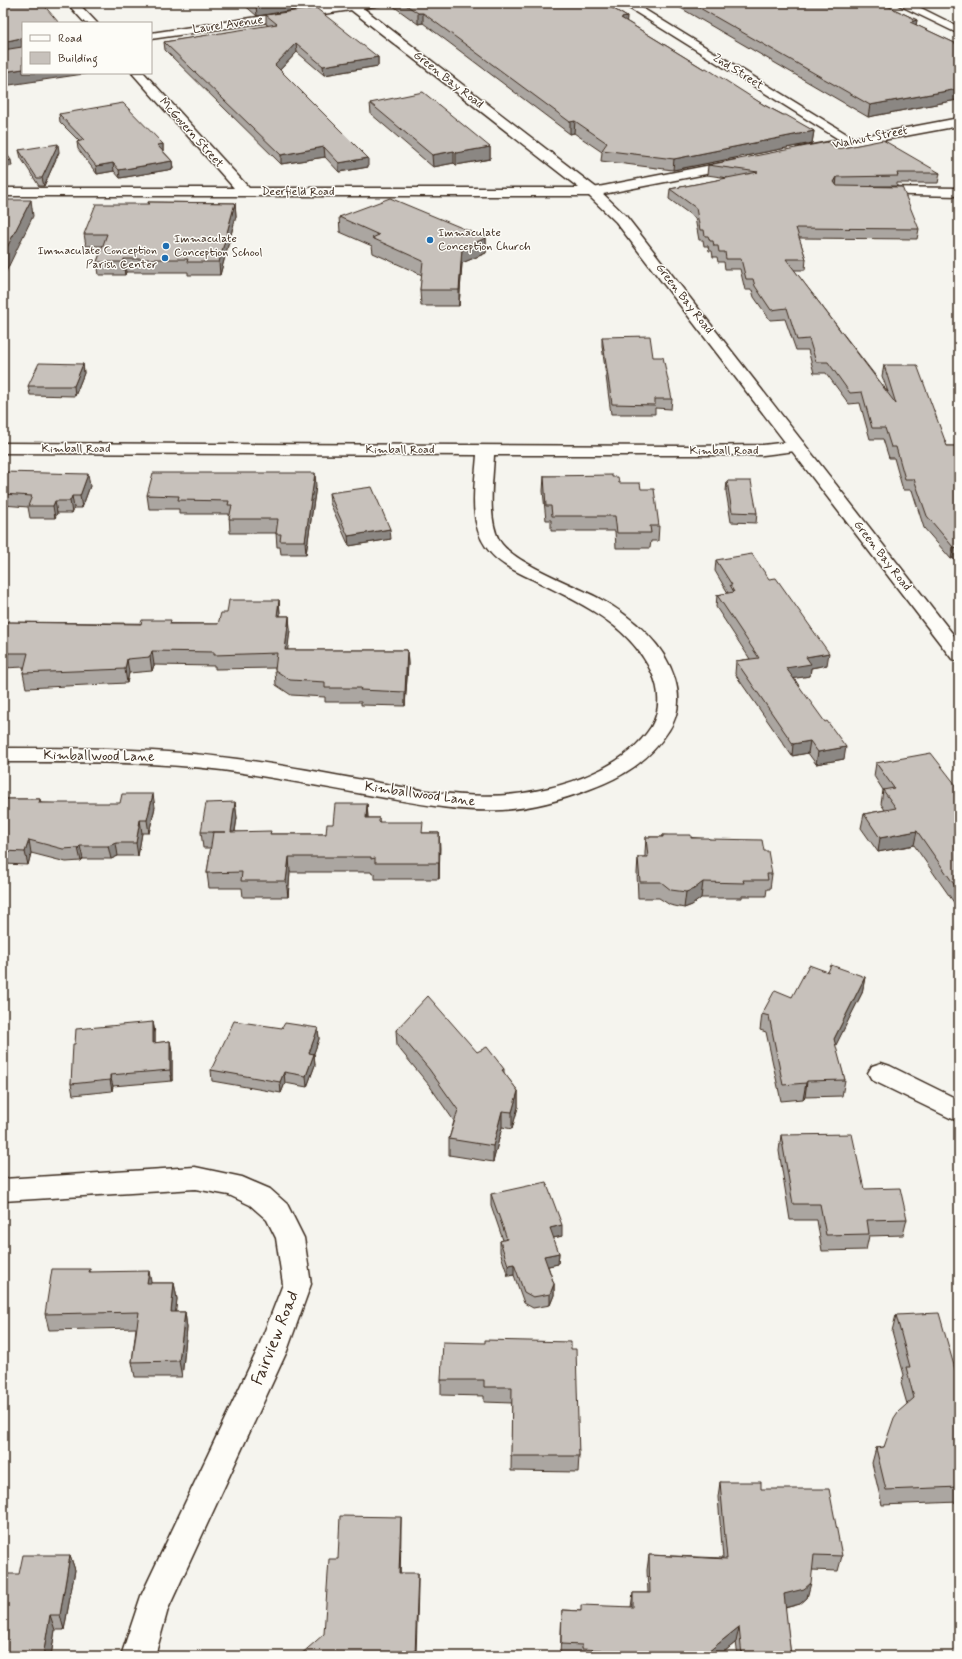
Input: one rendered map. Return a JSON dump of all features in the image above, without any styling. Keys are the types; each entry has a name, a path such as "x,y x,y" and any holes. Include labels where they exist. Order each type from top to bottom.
{"street":[{"path":"72,3 90,22"},
{"name":"Laurel Avenue","path":"152,36 351,5 376,3"},
{"name":"2nd Street","path":"626,3 850,141"},
{"path":"903,3 959,31"},
{"name":"Green Bay Road","path":"351,5 593,192 621,219 959,655"},
{"name":"McGovern Street","path":"139,74 245,192"},
{"name":"Walnut Street","path":"790,153 959,122"},
{"path":"593,192 751,161"},
{"path":"864,191 959,192"},
{"name":"Deerfield Road","path":"3,192 593,192"},
{"name":"Kimball Road","path":"3,448 763,450 797,446"},
{"name":"Kimballwood Lane","path":"3,755 170,758 218,763 291,774 419,797 458,802 500,803 546,796 584,785 622,766 644,750 666,720 669,692 659,663 642,638 626,624 600,607 514,562 500,552 489,538 483,516 486,450"},
{"path":"881,1073 959,1111"},
{"name":"Fairview Road","path":"3,1190 195,1178 233,1184 260,1196 277,1212 290,1238 297,1284 272,1351 152,1608 138,1656"}],"building":[{"path":"3,3 42,3 58,22 22,22 22,40 21,38 3,42"},
{"path":"253,3 271,3 256,5"},
{"path":"403,3 604,3 627,17 621,18 704,69 706,68 764,105 783,115 786,115 814,131 674,159 602,150 607,143 575,121 570,122 423,13 418,13"},
{"path":"691,3 881,3 917,20 910,22 959,45 959,90 870,105"},
{"path":"316,8 378,57 323,66 296,43 275,65 368,158 339,163 324,147 281,155 164,42 277,24 266,15"},
{"path":"22,47 22,69 3,72 3,50"},
{"path":"423,92 490,147 456,153 454,151 432,155 370,103"},
{"path":"123,103 163,144 157,145 172,161 119,170 113,163 96,166 77,142 84,140 59,114"},
{"path":"883,140 940,173 897,173 898,176 837,177 834,182 837,186 902,187 919,229 796,228 806,259 786,259 896,404 884,365 917,365 947,446 959,446 959,551 953,547 927,516 914,479 905,479 896,447 891,447 885,428 872,428 862,392 850,393 828,362 816,362 809,339 797,340 787,308 771,310 755,286 753,279 746,279 741,259 726,259 725,252 719,252 718,246 714,246 713,241 710,241 708,236 705,236 704,230 700,230 696,208 670,189 758,172 708,165 827,142 838,149"},
{"path":"58,144 42,178 37,178 19,150"},
{"path":"3,149 11,160 3,162"},
{"name":"Immaculate Conception Church","path":"390,198 486,238 462,248 459,290 420,290 423,261 372,238 379,235 339,217"},
{"path":"3,200 31,200 3,255"},
{"name":"Immaculate Conception Parish Center","path":"148,202 235,203 219,262 187,262 188,259 124,259 123,262 97,262 107,234 84,234 96,204 150,204"},
{"path":"650,336 653,357 663,357 672,399 655,399 655,405 612,404 602,337"},
{"path":"39,363 83,364 74,386 28,386"},
{"path":"3,472 88,474 80,496 72,496 70,501 55,501 53,506 28,506 32,496 3,494"},
{"path":"153,473 315,473 305,541 280,541 281,534 276,534 278,519 229,519 232,505 228,505 229,501 178,500 179,496 147,495"},
{"path":"612,475 612,477 618,477 619,483 640,483 641,489 654,489 659,526 650,526 651,533 617,533 615,516 552,516 551,506 546,506 544,476"},
{"path":"727,481 751,481 757,513 732,512"},
{"path":"372,487 390,529 348,536 329,493"},
{"path":"752,554 769,579 776,578 829,653 806,657 811,664 786,668 825,722 827,721 846,747 818,752 810,741 793,744 736,661 759,658 717,595 734,592 730,585 732,585 716,560"},
{"path":"229,600 279,600 277,616 289,616 285,650 407,650 405,692 360,690 361,688 325,688 325,682 290,680 275,670 277,653 214,655 214,652 152,651 150,657 127,659 125,669 23,673 28,653 3,653 3,622 141,624 142,620 171,620 170,624 218,624 221,613 227,613"},
{"path":"931,753 959,789 959,890 917,831 880,838 864,814 896,808 883,790 894,788 876,763"},
{"path":"122,794 153,794 147,820 140,820 136,843 116,843 108,846 80,846 78,848 63,849 29,840 25,852 3,851 3,799 40,799 39,803 120,803"},
{"path":"235,802 231,832 271,831 270,834 326,834 327,824 333,824 335,804 367,804 366,818 379,818 379,822 423,822 422,833 439,833 439,863 375,863 375,858 371,859 371,857 289,857 286,881 241,881 242,872 207,873 213,832 201,832 206,803"},
{"path":"663,835 691,835 691,838 709,839 762,840 764,851 768,851 772,874 767,874 768,880 743,880 744,883 703,882 694,889 686,892 671,890 661,882 640,882 638,857 648,857 646,837 663,837"},
{"path":"809,965 828,972 831,965 865,977 834,1039 845,1080 807,1081 806,1083 783,1085 769,1016 762,1014 775,990 792,997"},
{"path":"428,996 477,1052 487,1047 504,1069 502,1070 518,1091 512,1112 502,1111 493,1146 449,1139 458,1110 429,1069 396,1030"},
{"path":"234,1021 282,1028 285,1023 318,1028 309,1053 314,1054 306,1076 284,1072 280,1082 211,1070"},
{"path":"153,1022 153,1043 170,1041 170,1070 110,1075 110,1080 71,1084 73,1044 75,1044 76,1029"},
{"path":"852,1134 864,1189 900,1188 907,1219 867,1220 869,1234 826,1235 820,1204 793,1204 781,1135"},
{"path":"546,1182 562,1225 550,1228 559,1253 544,1256 554,1284 550,1294 533,1297 524,1292 514,1264 508,1265 500,1241 507,1239 491,1194"},
{"path":"52,1269 90,1269 89,1272 149,1271 147,1283 174,1283 171,1312 185,1312 179,1361 132,1362 139,1312 45,1314"},
{"path":"939,1313 959,1383 959,1487 886,1490 876,1448 884,1447 894,1418 898,1412 914,1398 906,1367 910,1367 896,1315"},
{"path":"485,1340 571,1342 571,1349 576,1349 579,1456 511,1456 512,1387 484,1387 484,1380 441,1380 443,1342 485,1343"},
{"path":"720,1482 761,1482 761,1489 829,1489 842,1556 814,1555 811,1583 804,1589 784,1594 791,1656 742,1656 739,1627 703,1656 653,1656 602,1653 602,1650 582,1649 582,1645 561,1644 562,1610 581,1611 581,1605 633,1607 633,1593 650,1593 649,1555 727,1559"},
{"path":"340,1516 401,1517 399,1573 418,1573 415,1656 299,1656 324,1634 329,1559 338,1559"},
{"path":"23,1555 70,1555 60,1615 50,1615 43,1656 3,1656 3,1574 19,1574"}],"place":[{"name":"Immaculate Conception Church","path":"430,240"},
{"name":"Immaculate Conception School","path":"166,246"},
{"name":"Immaculate Conception Parish Center","path":"165,258"}]}
